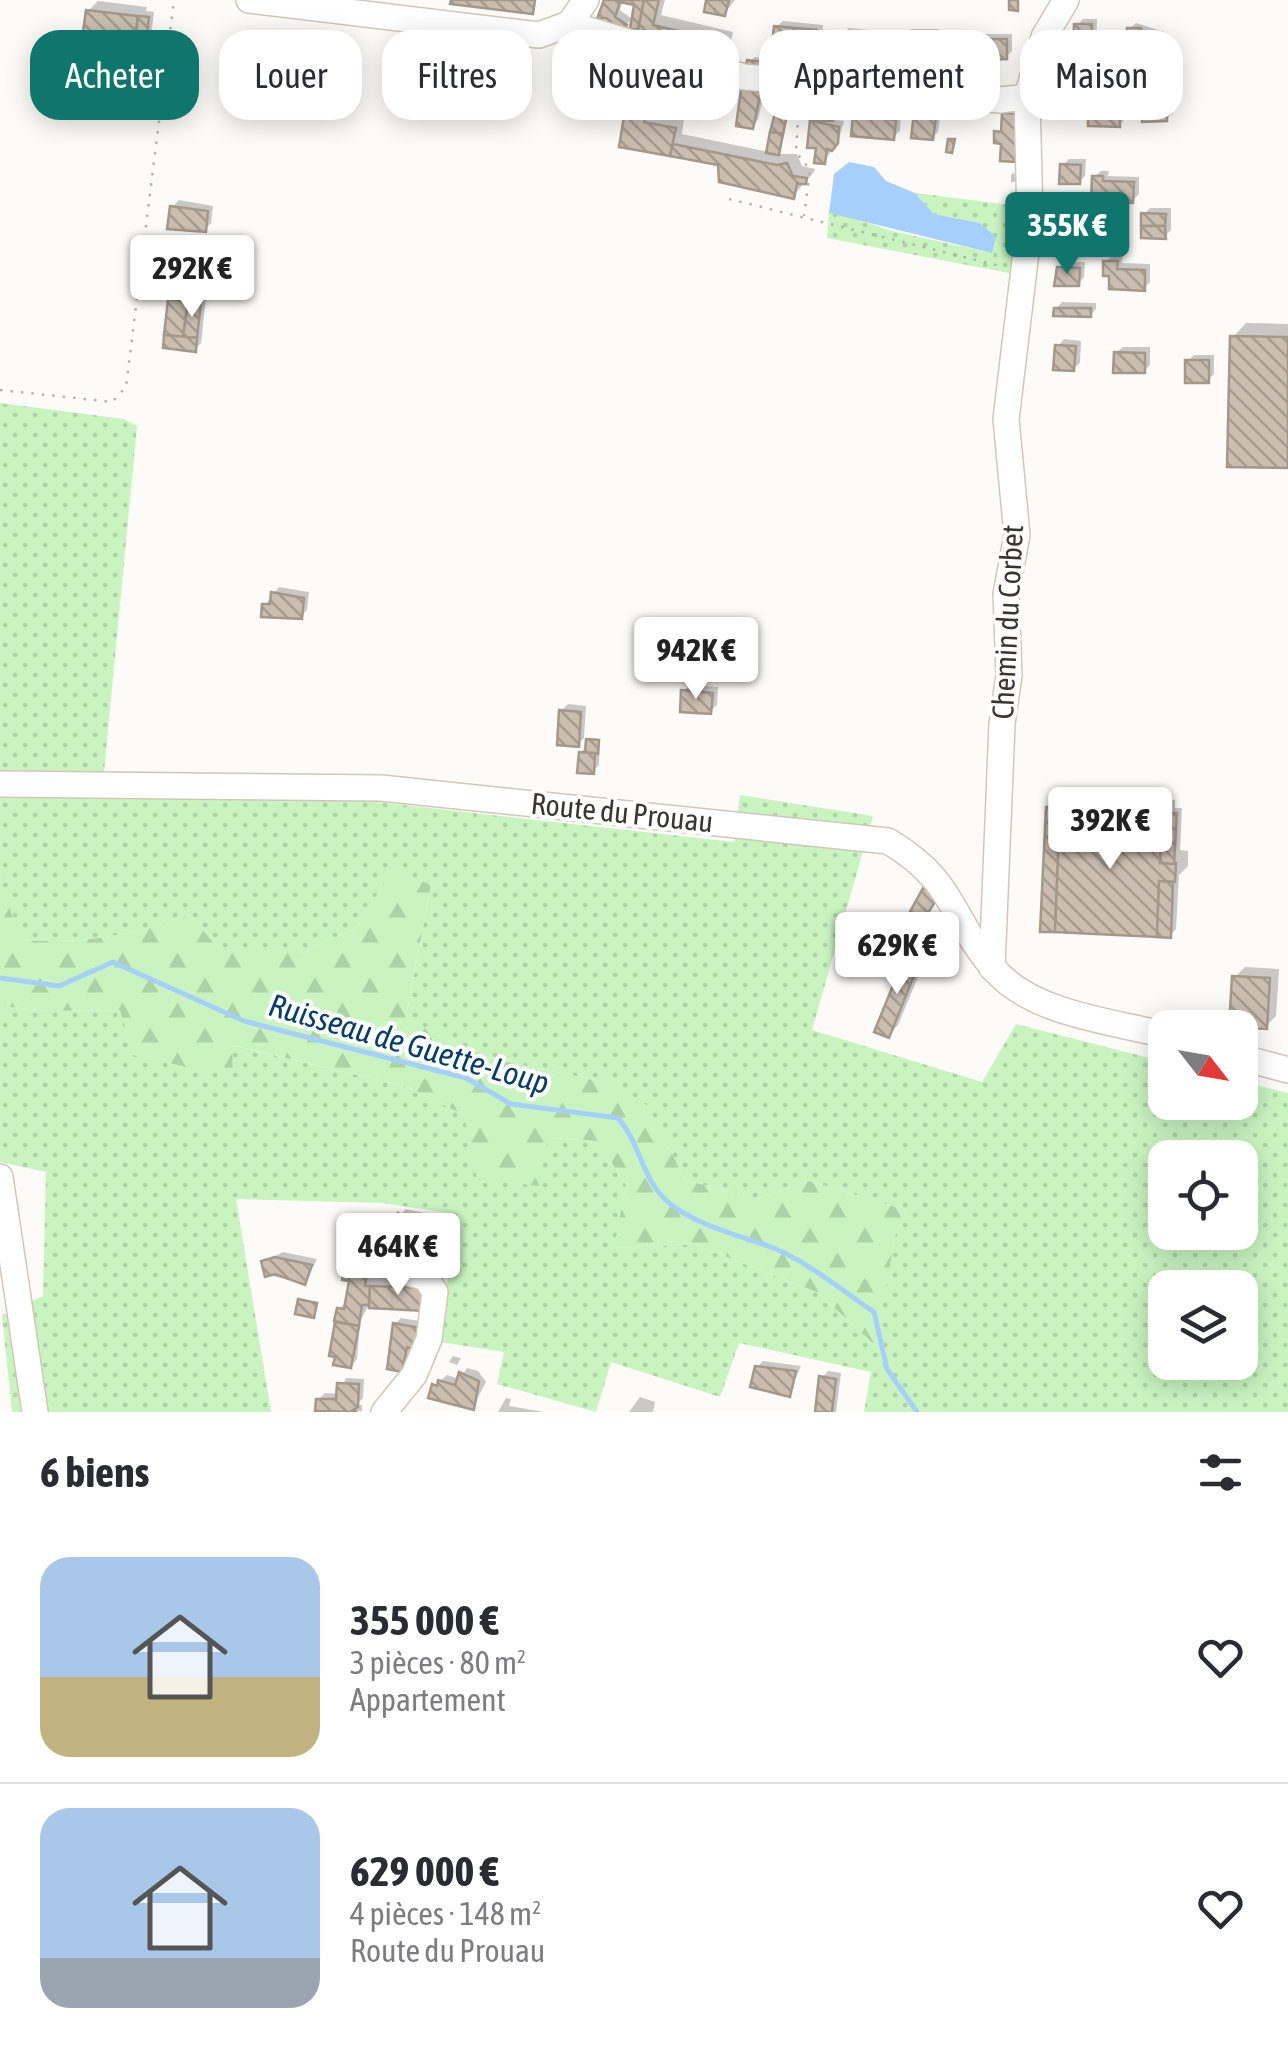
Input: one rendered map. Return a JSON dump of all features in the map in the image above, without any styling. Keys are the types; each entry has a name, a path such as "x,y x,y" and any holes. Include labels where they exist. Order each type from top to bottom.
{"street":[{"path":"249,0 539,36 568,24 586,0"},
{"name":"Chemin du Corbet","path":"1048,30 1066,0"},
{"path":"568,24 759,78"},
{"name":"Chemin du Corbet","path":"992,968 1002,724 1010,675 1006,594 1017,535 1006,419 1030,219 1028,120"},
{"name":"Route du Prouau","path":"0,784 382,788 888,841 926,866 942,884 992,968 1010,984 1043,1001 1148,1029"},
{"path":"1258,1062 1288,1070"},
{"path":"0,1177 35,1412"},
{"path":"384,1412 414,1375 429,1339 435,1292 426,1278 396,1268"}],"path":[{"path":"0,390 112,402 126,387 174,0"},
{"path":"798,120 796,152 810,170 804,218"},
{"path":"729,199 1025,272"}],"green space":[{"path":"915,193 1019,206 1014,274 827,238 829,213 836,212 892,231 992,253 980,223 934,214"},
{"path":"0,403 124,419 137,426 102,793 367,801 734,842 740,795 873,816 812,1030 982,1082 1016,1024 1148,1058 1148,1120 1258,1120 1258,1086 1288,1093 1288,1412 864,1412 871,1372 739,1343 720,1397 611,1362 596,1412 497,1384 504,1352 440,1342 456,1214 382,1203 236,1199 271,1412 12,1412 2,1315 43,1296 46,1172 0,1162 0,1006 51,1011 121,1010 233,1076 231,1045 408,1087 464,1115 548,1138 599,1141 626,1185 615,1248 693,1244 817,1292 875,1345 895,1236 906,1210 809,1181 756,1199 685,1180 648,1107 609,1083 477,1056 406,1017 431,885 393,870 356,928 302,953 221,953 190,915 106,937 19,940 0,878"},
{"path":"393,869 431,885 406,1017 477,1056 609,1083 648,1106 685,1180 756,1199 809,1181 906,1210 895,1236 876,1346 817,1292 693,1244 614,1248 626,1185 598,1141 548,1138 539,1186 477,1179 464,1115 408,1087 232,1045 233,1077 133,1055 120,1010 51,1011 0,1006 0,878 20,940 106,937 190,915 222,953 302,953 356,928"}],"water":[{"path":"849,162 874,167 886,181 915,193 934,214 980,223 996,237 992,253 829,213 834,174"}],"building":[{"path":"451,0 535,0 533,14 450,4"},
{"path":"604,0 644,0 638,30 630,29 634,5 620,2 615,17 627,25 624,30 606,18 597,19"},
{"path":"644,0 659,0 653,25 674,30 638,30"},
{"path":"706,0 729,0 725,16 704,12"},
{"path":"1009,0 1018,0 1018,11 1009,10"},
{"path":"86,10 138,16 136,30 83,30"},
{"path":"138,16 149,17 148,30 136,30"},
{"path":"1074,24 1092,24 1092,30 1074,30"},
{"path":"774,26 817,30 774,30"},
{"path":"1000,39 1007,39 1007,59 1000,59"},
{"path":"747,60 759,61 759,72 745,71"},
{"path":"741,89 759,92 753,129 736,126"},
{"path":"1002,113 1019,114 1018,162 1000,161 1001,144 994,143 994,131 1001,132"},
{"path":"623,120 644,120 676,128 670,156 619,147"},
{"path":"773,120 786,120 783,134 770,132"},
{"path":"810,120 839,127 838,143 832,151 827,149 825,164 814,163 816,148 807,148"},
{"path":"853,120 896,120 894,140 851,136"},
{"path":"913,120 936,120 933,140 911,138"},
{"path":"1088,120 1120,120 1120,127 1088,126"},
{"path":"770,132 783,134 779,155 766,153"},
{"path":"948,139 955,139 952,153 946,152"},
{"path":"673,144 777,165 787,163 793,176 807,178 806,184 797,184 794,199 719,182 718,165 670,156"},
{"path":"1060,164 1081,165 1080,184 1059,184"},
{"path":"1092,176 1103,176 1103,181 1134,182 1133,203 1091,202"},
{"path":"170,206 208,211 206,232 167,229"},
{"path":"1141,213 1166,214 1165,226 1141,226"},
{"path":"1141,226 1165,226 1166,239 1141,238"},
{"path":"1058,236 1080,237 1080,255 1055,255"},
{"path":"1103,261 1118,261 1117,269 1145,270 1145,291 1109,289 1109,276 1103,276"},
{"path":"1057,267 1080,268 1079,286 1054,286"},
{"path":"168,299 188,301 183,337 164,335"},
{"path":"188,301 201,303 197,338 183,337"},
{"path":"1054,308 1091,308 1091,317 1053,316"},
{"path":"164,335 197,338 196,352 163,348"},
{"path":"1230,336 1288,337 1288,468 1227,467"},
{"path":"1055,345 1076,346 1074,371 1053,370"},
{"path":"1114,352 1145,353 1145,373 1113,373"},
{"path":"1185,360 1209,360 1209,383 1185,383"},
{"path":"271,592 304,598 302,619 261,617 262,604 270,604"},
{"path":"681,690 713,693 711,714 680,712"},
{"path":"559,710 581,712 579,747 557,745"},
{"path":"586,739 599,740 598,754 585,753"},
{"path":"579,752 595,753 594,774 577,773"},
{"path":"1046,807 1060,807 1055,932 1040,932"},
{"path":"1060,807 1163,813 1160,863 1176,863 1175,882 1159,881 1157,937 1055,932"},
{"path":"1163,813 1177,813 1174,864 1160,863"},
{"path":"1159,881 1173,882 1171,938 1157,937"},
{"path":"923,888 938,897 920,926 906,919"},
{"path":"905,956 919,963 889,1038 874,1032"},
{"path":"1232,976 1270,978 1267,1029 1258,1029 1258,1010 1230,1010"},
{"path":"398,1213 411,1220 438,1223 432,1249 412,1239 411,1244 392,1240"},
{"path":"275,1257 312,1265 305,1285 275,1274 265,1277 261,1261"},
{"path":"363,1257 370,1258 365,1286 370,1286 369,1305 362,1305 359,1326 334,1321 337,1308 344,1309 349,1281 342,1280 344,1269 361,1268"},
{"path":"370,1286 426,1288 425,1311 369,1308"},
{"path":"298,1299 317,1303 314,1318 295,1314"},
{"path":"335,1322 359,1326 351,1368 333,1365 335,1357 329,1356"},
{"path":"393,1323 421,1328 418,1350 407,1347 402,1372 387,1369"},
{"path":"755,1366 796,1371 790,1397 750,1387"},
{"path":"459,1372 479,1381 474,1410 428,1398 432,1384 437,1386 438,1380 455,1385"},
{"path":"819,1376 836,1379 832,1412 815,1412"},
{"path":"337,1383 359,1384 358,1407 353,1410 357,1412 315,1411 316,1399 336,1399"}],"waterway":[{"name":"Ruisseau de Guette-Loup","path":"0,978 59,986 113,962 244,1021 466,1078 511,1104 618,1118 652,1183 669,1203 706,1224 789,1255 874,1312 887,1369 917,1412"}]}
